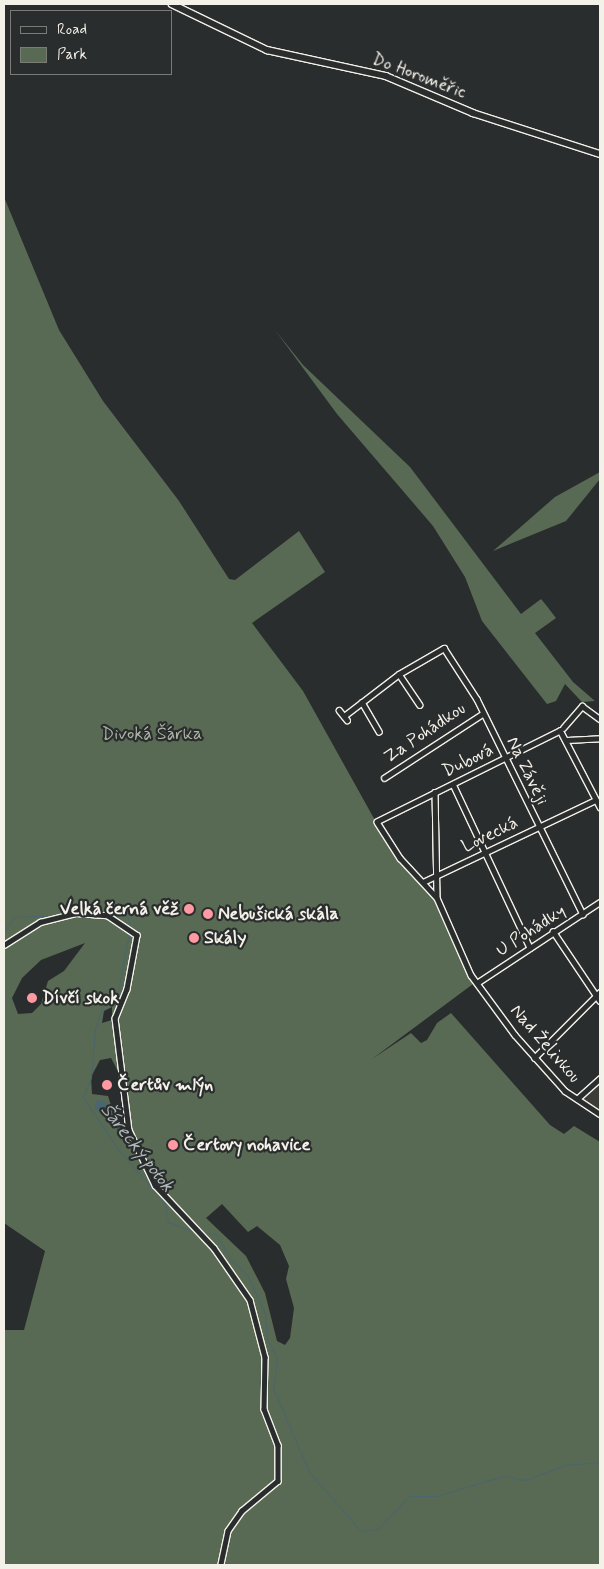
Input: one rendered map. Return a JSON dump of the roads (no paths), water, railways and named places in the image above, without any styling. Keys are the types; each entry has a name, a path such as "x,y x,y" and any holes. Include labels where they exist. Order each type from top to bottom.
{"street":[{"name":"Do Horoměřic","path":"172,4 267,50 386,76 473,113 600,154"},
{"name":"Na Závěji","path":"399,674 440,648 444,648 473,692 482,714 506,758 583,914"},
{"path":"339,710 345,718 362,702 399,674 420,705"},
{"path":"362,702 379,731"},
{"path":"563,728 582,706 600,720"},
{"name":"Za Pohádkou","path":"384,778 482,714"},
{"name":"Dubová","path":"423,882 400,858 377,822 559,732 567,740"},
{"path":"600,738 567,740 600,808"},
{"path":"453,784 530,948"},
{"path":"435,792 434,878 437,898"},
{"name":"Lovecká","path":"423,882 596,800"},
{"path":"423,882 437,898"},
{"name":"Nad Želivkou","path":"437,898 477,983 534,1058 577,1100 600,1114"},
{"name":"U Pohádky","path":"477,983 553,931 600,902"},
{"path":"4,945 40,922 76,913 107,915 134,932 136,948 127,989 115,1018 129,1130 155,1185 174,1210 200,1232 250,1300 266,1357 264,1409 280,1461 274,1487 242,1511 228,1531 221,1565"},
{"path":"553,931 598,994 600,1000"},
{"path":"534,1058 598,994"},
{"path":"577,1100 600,1078"}],"water":[{"path":"99,1100 103,1100 107,1106 103,1112 99,1112 95,1108 95,1104"}],"waterway":[{"name":"Šárecký potok","path":"4,930 15,917 60,915 85,908 127,916 131,929"},
{"name":"Šárecký potok","path":"129,932 117,998 105,1000 95,1029 91,1078 83,1097 118,1149 165,1203 168,1222 196,1232"},
{"name":"Šárecký potok","path":"200,1232 216,1234 230,1259 247,1275 265,1313 267,1339 277,1357 273,1388 309,1472 361,1531 379,1528 409,1496 436,1496 503,1476 526,1480 565,1465 600,1462"}],"place":[{"name":"Velká černá věž","path":"189,909"},
{"name":"Nebušická skála","path":"208,914"},
{"name":"Skály","path":"194,938"},
{"name":"Dívčí skok","path":"32,998"},
{"name":"Čertův mlýn","path":"107,1085"},
{"name":"Čertovy nohavice","path":"173,1145"}],"park label":[{"name":"Divoká Šárka","path":"152,734"}]}
